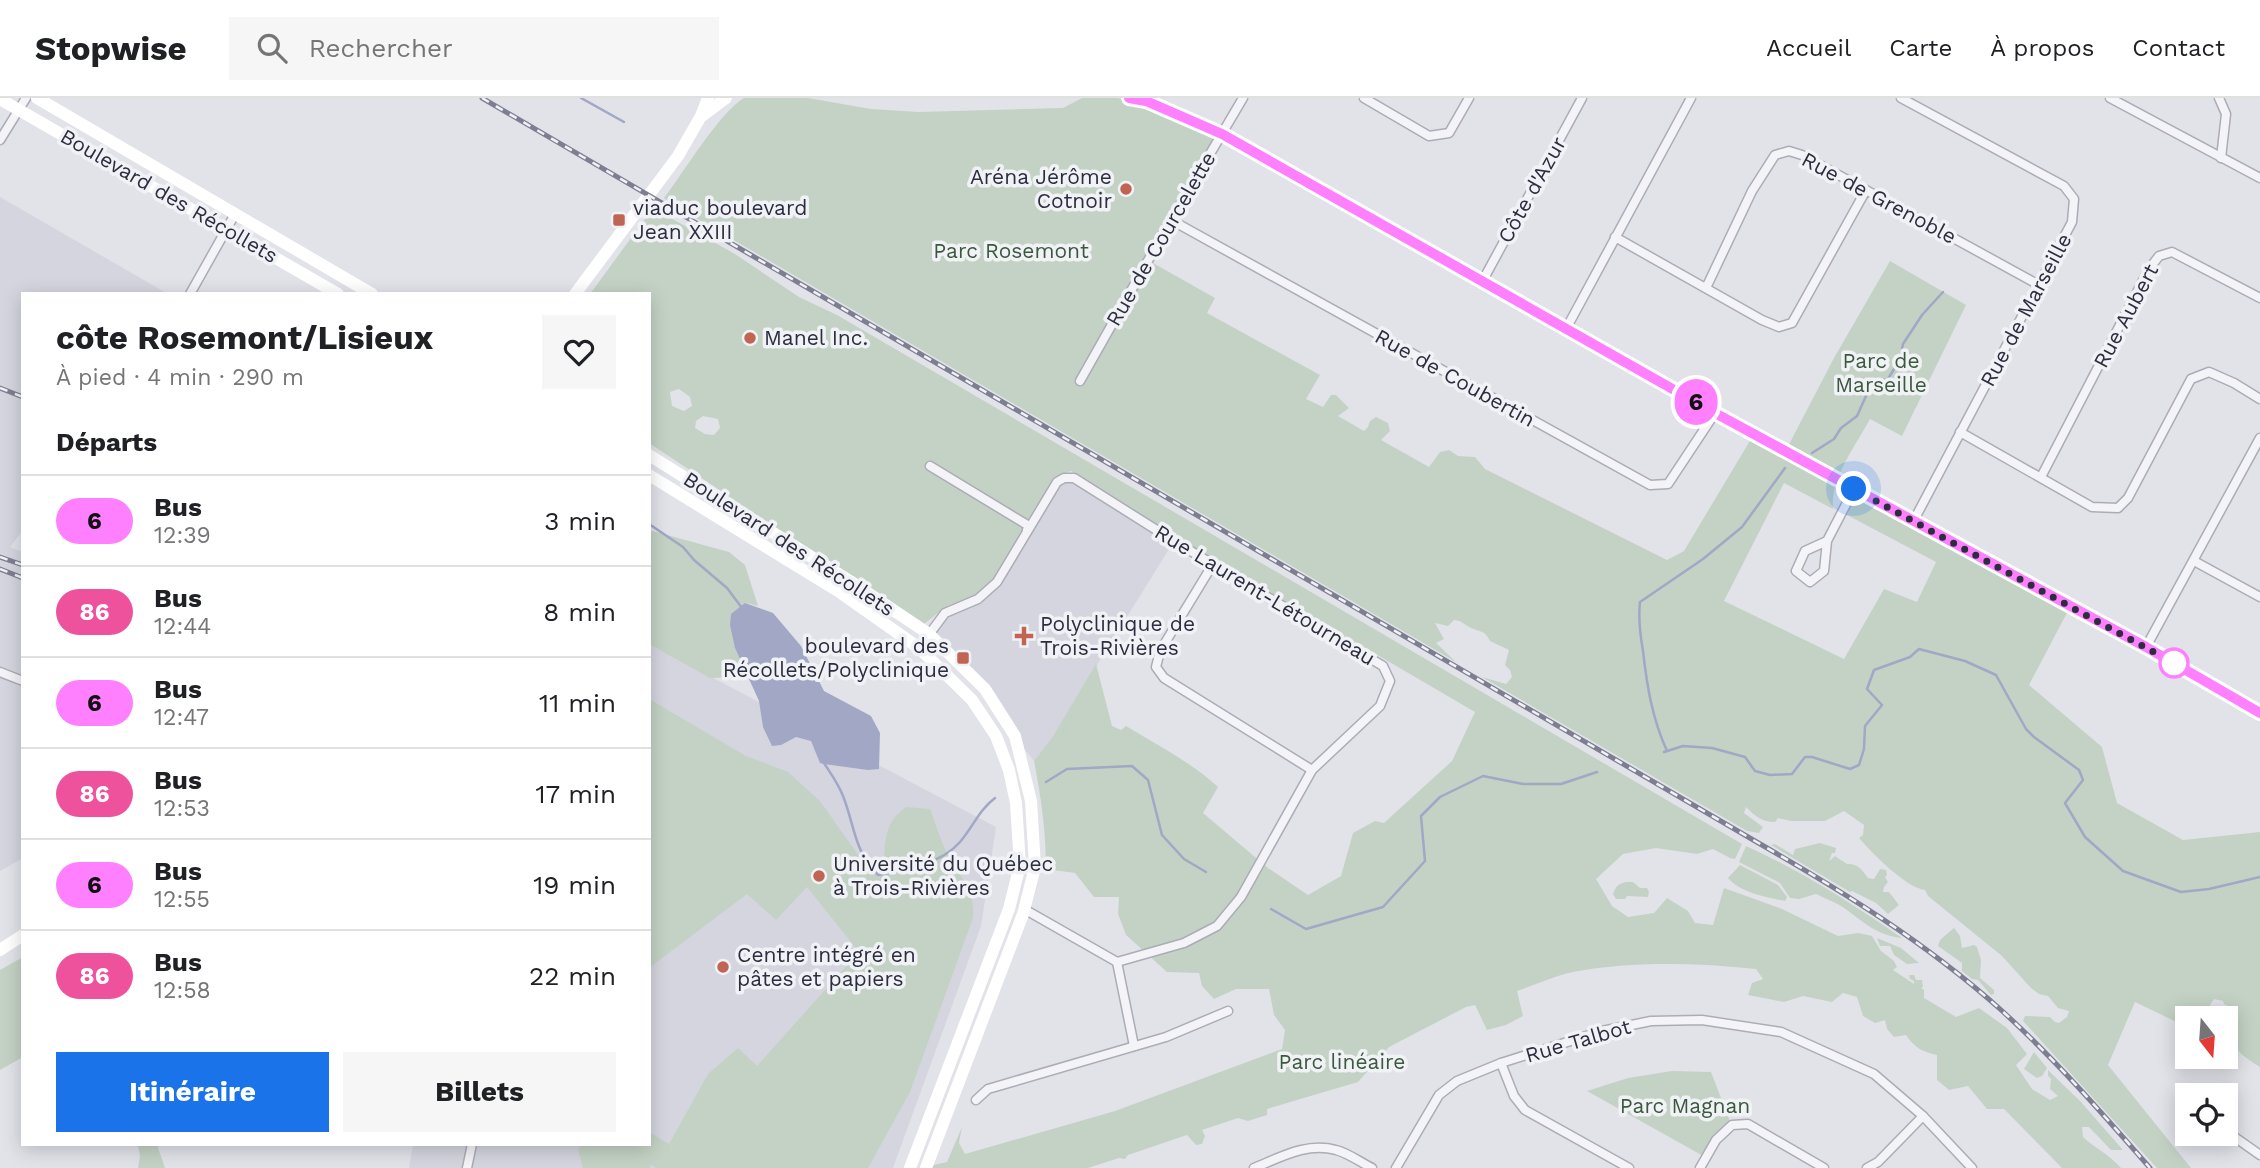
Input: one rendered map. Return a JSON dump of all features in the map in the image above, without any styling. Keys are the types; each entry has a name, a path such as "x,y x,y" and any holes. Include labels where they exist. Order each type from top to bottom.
{"main road":[{"name":"Boulevard des Récollets","path":"37,98 369,292"},
{"path":"576,292 670,167 701,116 708,98"},
{"path":"701,116 726,98"},
{"path":"1129,98 1146,101 1222,134 1715,413 2146,647 2260,713"},
{"name":"Boulevard des Récollets","path":"0,99 23,104 335,292"},
{"name":"Boulevard des Récollets","path":"651,456 929,634 985,689 1015,736 1031,801 1035,867 1024,909 926,1168"},
{"name":"Boulevard des Récollets","path":"651,476 841,593 919,648 972,700 996,736 1009,771 1016,803 1020,865 1009,909 910,1168"},
{"path":"0,950 21,936"}],"street":[{"name":"Rue de Courcelette","path":"1080,381 1243,98"},
{"path":"1364,98 1429,136 1450,133 1469,98"},
{"name":"Côte d'Azur","path":"1482,282 1582,98"},
{"path":"1566,329 1691,98"},
{"name":"Rue de Marseille","path":"1901,98 2064,186 2074,200 2072,222 1913,522"},
{"path":"2110,98 2260,178"},
{"path":"2219,98 2226,114 2221,158"},
{"path":"0,140 23,104"},
{"name":"Rue de Grenoble","path":"1706,288 1752,191 1775,155 1789,150 2039,285"},
{"path":"1615,237 1779,327 1792,323 1866,190"},
{"path":"191,292 235,214"},
{"name":"Rue de Coubertin","path":"1171,220 1650,485 1668,484 1715,413"},
{"name":"Rue Aubert","path":"2041,477 2149,269 2159,256 2172,252 2260,298"},
{"path":"1960,432 2092,507 2118,508 2128,498 2191,379 2209,372 2260,399"},
{"path":"2146,647 2260,438"},
{"path":"930,466 1030,526"},
{"name":"Rue Laurent-Létourneau","path":"929,634 945,612 978,599 996,582 1057,482 1064,478 1074,478 1383,666 1390,681 1380,706 1312,770 1241,897 1217,926 1184,943 1117,962"},
{"path":"1827,541 1805,551 1796,571 1810,582 1824,571 1827,541 1854,489"},
{"path":"2194,561 2260,597"},
{"path":"1213,564 1160,651 1156,667 1164,678 1312,770"},
{"path":"919,648 929,634"},
{"path":"0,672 21,680"},
{"path":"1024,909 1117,962 1134,1046"},
{"path":"976,1100 988,1089 1166,1037 1228,1011"},
{"name":"Rue Talbot","path":"1396,1168 1439,1095 1457,1081 1501,1063 1602,1031 1651,1021 1702,1020 1780,1032 1874,1074 1923,1116 1972,1168"},
{"path":"1501,1063 1514,1096 1525,1110 1629,1168"},
{"path":"1867,1168 1878,1161 1923,1116"},
{"path":"1700,1168 1716,1140 1732,1125 1748,1124 1824,1168"},
{"path":"2238,1139 2260,1155"},
{"path":"467,1168 471,1146"},
{"path":"1254,1168 1315,1146 1338,1150 1372,1168"}],"shaded area":[{"path":"0,197 165,292 21,292 21,533 10,547 21,551 21,859 0,871"},
{"path":"1074,478 1174,541 1053,736 1034,761 1015,737 985,689 929,634 945,613 978,599 996,582 1057,482"},
{"name":"Université du Québec à Trois-Rivières","path":"651,645 996,827 981,926 893,1168 409,1168 413,1146 651,1146"}],"green space":[{"path":"744,98 808,98 871,109 919,112 1063,108 1082,98 1117,98 1144,103 1225,136 1153,263 1215,298 1207,313 1320,375 1306,399 1323,407 1331,395 1336,395 1349,408 1338,416 1364,431 1376,417 1388,423 1390,431 1381,440 1429,467 1440,452 1449,450 1458,456 1475,457 1485,469 1667,560 1684,551 1754,434 1785,452 1834,358 1890,261 1966,305 1902,436 1870,419 1840,474 1833,498 1833,509 1784,483 1724,601 1844,659 1884,589 1917,602 1936,562 1847,515 1857,493 2069,609 2029,685 2102,747 2117,803 2183,840 2260,832 2260,1067 2238,1051 2238,1006 2228,1006 2223,1001 2214,999 2210,1006 2175,1006 2175,1021 2135,1002 2108,1065 2191,1168 2157,1168 2023,1021 2025,1016 2050,1017 2059,1023 2067,1017 2069,1011 2058,1008 2048,996 2031,988 2002,956 1928,896 1925,890 1908,883 1890,869 1859,838 1863,835 1864,825 1844,811 1825,821 1791,821 1778,818 1775,822 1759,818 1746,807 1744,813 1763,827 1759,833 1747,831 1482,677 1506,684 1512,677 1505,665 1509,650 1490,641 1484,633 1457,620 1448,626 1435,623 1444,639 1436,643 1456,662 672,204 664,198 713,129"},
{"name":"Parc linéaire","path":"653,208 735,254 799,297 837,315 1742,844 1735,859 1713,849 1697,854 1656,848 1623,854 1596,879 1612,906 1628,917 1654,913 1667,898 1688,911 1695,923 1713,925 1724,888 1782,909 1838,936 1858,933 1872,936 1881,951 1894,961 1897,967 1893,970 1914,984 1909,975 1914,975 1916,980 1922,980 1924,998 1956,1017 1979,1008 2007,1028 2027,1054 2016,1065 2032,1089 2050,1100 2058,1096 2050,1089 2048,1070 2081,1102 2123,1150 2111,1150 2089,1127 2082,1127 2083,1137 2121,1168 2062,1168 2004,1109 1987,1109 1968,1086 1949,1090 1937,1080 1937,1055 1919,1048 1906,1035 1894,1037 1887,1029 1885,1020 1875,1023 1863,1016 1857,997 1843,993 1832,1002 1803,996 1784,1002 1748,995 1752,983 1763,979 1756,969 1664,964 1573,972 1517,991 1523,1016 1506,1025 1487,1030 1475,1005 1466,1007 1389,1047 1358,1082 1267,1109 1267,1115 1248,1121 1238,1118 1202,1130 1205,1136 1202,1144 1196,1145 1187,1135 1128,1155 1125,1159 1119,1158 1088,1168 921,1168 947,1162 962,1127 959,1143 965,1154 1115,1111 1282,1049 1285,1030 1274,1015 1269,989 1236,989 1214,999 1202,986 1199,973 1167,972 1126,935 1118,914 1119,897 1094,897 1075,873 1046,869 1043,815 1034,761 1053,736 1096,664 1112,726 1121,730 1126,726 1208,778 1218,787 1203,813 1268,868 1308,895 1341,876 1353,833 1375,821 1384,823 1452,761 1475,712 1179,539 1071,471 1054,477 994,580 977,595 947,606 924,624 651,444 651,292 591,292","holes":["679,389 690,397 692,406 684,411 672,406 670,392","703,416 718,419 720,428 714,435 705,434 695,428 696,421"]},
{"path":"651,531 729,552 745,565 758,606 746,603 735,648 749,677 710,678 651,645"},
{"path":"651,700 746,756 788,772 820,801 861,859 884,861 888,831 899,812 906,807 930,809 946,851 967,885 972,899 973,918 910,1092 868,1168 656,1168 651,1165 650,1168 583,1168 578,1150 580,1146 651,1146 651,1133 669,1144 708,1074 738,1048 757,1066 859,952 807,887 776,920 747,894 651,966"},
{"path":"1820,843 1836,848 1829,861 1835,856 1847,864 1857,866 1868,878 1874,879 1880,869 1886,870 1885,877 1888,882 1883,892 1889,892 1899,905 1888,914 1876,903 1850,892 1771,845 1775,844 1793,855 1795,849"},
{"path":"1746,846 1826,889 1902,938 1879,932 1840,905 1816,894 1799,899 1790,898 1780,883 1739,862"},
{"path":"1740,865 1778,885 1787,897 1785,901 1754,894 1733,883 1728,878"},
{"path":"1626,882 1647,888 1648,897 1627,896 1625,899 1616,899 1613,894 1615,889"},
{"path":"1954,928 1960,936 1962,948 1974,945 1977,947 1981,960 1980,978 1994,990 1994,994 1991,995 1978,980 1962,971 1962,963 1938,946 1940,940"},
{"path":"1877,938 1901,948 1919,963 1907,964 1894,955 1890,946 1880,946"},
{"path":"21,958 21,1058 0,1070 0,970"},
{"path":"2034,1052 2047,1068 2042,1076 2037,1078 2024,1069"},
{"name":"Parc Magnan","path":"1672,1071 1711,1072 1731,1124 1705,1157 1587,1091 1628,1078"},
{"path":"138,1146 157,1146 165,1168 138,1168"}],"water":[{"path":"745,603 773,613 801,646 824,691 871,716 880,733 879,769 868,770 820,763 811,741 796,737 781,745 772,746 763,727 759,701 735,648 730,625 731,614"}],"waterway":[{"path":"581,98 624,122"},
{"path":"1812,453 1834,439 1841,428 1857,416 1866,396 1880,381 1888,379 1900,359 1903,344 1922,315 1943,292"},
{"path":"1667,751 1657,726 1648,689 1640,626 1640,602 1703,559 1742,527 1785,468"},
{"path":"651,525 683,547 727,588 742,608"},
{"path":"1664,752 1683,746 1712,748 1745,757 1755,771 1770,775 1792,774 1805,757 1850,769 1859,765 1864,749 1865,726 1882,705 1867,689 1874,670 1910,657 1919,649 1965,661 1996,675 2026,729 2079,770 2083,780 2065,803 2085,837 2123,871 2181,892 2209,889 2260,877"},
{"path":"824,763 841,791 859,846 878,875 922,865 943,856 960,842 995,798"},
{"path":"1046,782 1067,769 1132,766 1148,780 1162,835 1184,859 1206,872"},
{"path":"1271,909 1306,929 1383,907 1425,861 1421,816 1440,797 1483,776 1523,784 1561,784 1597,772"}],"railway":[{"path":"482,98 1851,898 1942,962 2000,1009 2059,1066 2150,1168"},
{"path":"0,388 21,396"},
{"path":"0,557 21,564"},
{"path":"0,569 21,577"}],"bus line":[{"name":"6","path":"1129,98 1146,101 1222,134 1715,413 2146,647 2260,713"}],"place":[{"name":"Aréna Jérôme Cotnoir","path":"1126,189"},
{"name":"viaduc boulevard Jean XXIII","path":"619,220"},
{"name":"Manel Inc.","path":"750,338"},
{"name":"Polyclinique de Trois-Rivières","path":"1024,636"},
{"name":"boulevard des Récollets/Polyclinique","path":"963,658"},
{"name":"Université du Québec à Trois-Rivières","path":"819,876"},
{"name":"Centre intégré en pâtes et papiers","path":"723,967"}],"route":[{"path":"1854,489 2174,663"}],"park label":[{"name":"Parc Rosemont","path":"1011,251"},
{"name":"Parc de Marseille","path":"1881,373"}]}
